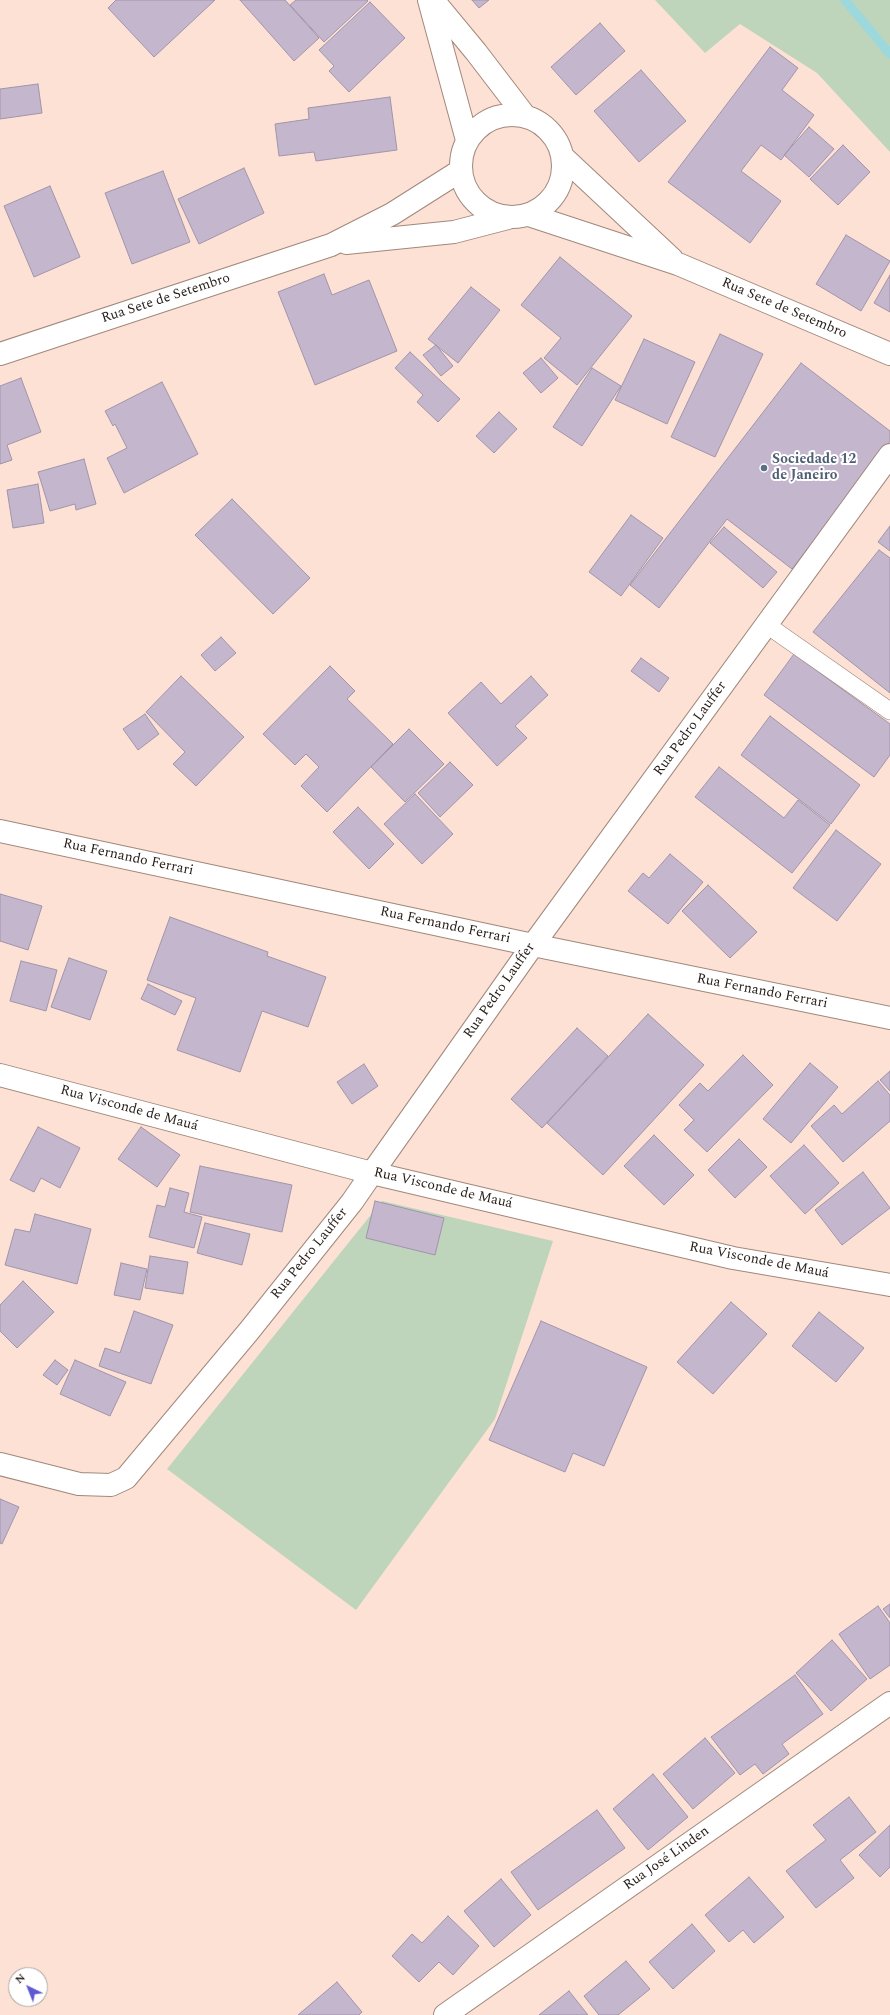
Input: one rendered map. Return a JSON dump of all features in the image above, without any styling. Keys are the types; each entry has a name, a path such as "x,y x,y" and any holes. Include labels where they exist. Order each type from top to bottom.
{"street":[{"path":"429,0 468,140"},
{"path":"433,0 526,116"},
{"path":"509,114 526,116 539,122 550,131 558,143 563,157 563,175 557,192 545,206 519,217 489,213 480,206 464,187 460,171 460,158 468,140 478,127 492,118 509,114"},
{"name":"Rua Sete de Setembro","path":"563,157 678,264"},
{"name":"Rua Sete de Setembro","path":"0,354 331,245 392,214 460,171"},
{"name":"Rua Sete de Setembro","path":"331,245 440,234 519,217 678,264 890,354"},
{"name":"Rua Pedro Lauffer","path":"0,1464 78,1484 111,1485 126,1478 258,1319 352,1202 533,945 890,455"},
{"name":"Rua Fernando Ferrari","path":"0,831 533,945 890,1018"},
{"name":"Rua Visconde de Mauá","path":"0,1075 372,1173 733,1258 890,1285"},
{"name":"Rua José Linden","path":"444,2015 890,1703"}],"lane":[{"path":"767,625 890,711"}],"green space":[{"path":"655,0 890,0 890,152 817,73 740,24 705,53"},
{"path":"382,1201 553,1241 495,1419 356,1610 167,1469"}],"building":[{"path":"116,0 215,0 154,57 108,8"},
{"path":"240,0 285,0 319,38 294,61"},
{"path":"296,0 368,1 324,42 290,5"},
{"path":"472,0 489,0 479,8"},
{"path":"370,2 405,38 349,92 329,71 334,66 319,50"},
{"path":"600,23 625,51 576,95 551,67"},
{"path":"770,47 798,68 782,90 814,115 781,160 761,145 741,171 781,201 750,243 668,182"},
{"path":"641,70 686,121 639,162 594,111"},
{"path":"38,84 42,113 0,119 0,89"},
{"path":"390,97 397,150 316,161 314,152 279,156 275,124 309,119 308,108"},
{"path":"809,127 834,149 809,177 784,155"},
{"path":"843,145 870,172 838,205 810,179"},
{"path":"244,168 264,213 199,244 178,199"},
{"path":"163,171 190,242 132,264 105,193"},
{"path":"50,186 80,257 34,277 4,206"},
{"path":"846,235 890,261 861,311 816,284"},
{"path":"560,257 632,316 577,385 544,358 561,338 521,305"},
{"path":"324,274 332,295 369,280 397,351 315,385 278,292"},
{"path":"890,275 890,312 874,303"},
{"path":"471,287 500,310 458,363 428,339"},
{"path":"720,334 763,354 715,457 671,437"},
{"path":"644,339 695,362 667,424 615,400"},
{"path":"436,345 453,366 441,376 423,355"},
{"path":"410,352 460,399 438,422 417,402 423,395 395,368"},
{"path":"541,358 558,378 541,393 523,373"},
{"path":"801,363 890,431 890,441 792,569 727,519 659,608 630,585"},
{"path":"592,368 621,386 582,446 553,427"},
{"path":"21,378 41,432 7,445 12,460 0,464 0,386"},
{"path":"162,382 198,454 124,493 107,458 127,448 115,424 113,426 105,411"},
{"path":"499,412 517,429 494,453 476,436"},
{"path":"84,459 96,504 76,510 75,504 50,511 38,472"},
{"path":"38,484 44,523 13,528 7,490"},
{"path":"232,499 310,578 273,614 195,535"},
{"path":"631,515 663,538 621,596 589,572"},
{"path":"890,526 890,551 878,542"},
{"path":"724,527 777,572 763,588 710,543"},
{"path":"879,550 890,558 890,693 813,632"},
{"path":"221,637 236,653 215,671 201,655"},
{"path":"794,654 890,724 890,755 874,777 764,695"},
{"path":"641,658 669,678 659,692 631,671"},
{"path":"330,666 355,691 347,699 393,744 327,812 301,786 319,767 306,754 295,765 263,734"},
{"path":"181,676 244,737 196,786 173,764 185,752 146,712"},
{"path":"531,676 548,695 515,726 527,738 497,766 448,713 481,682 501,704"},
{"path":"145,714 159,734 138,750 123,729"},
{"path":"770,716 860,785 831,824 741,755"},
{"path":"409,729 444,764 405,802 371,767"},
{"path":"450,762 473,785 440,817 418,793"},
{"path":"719,767 784,818 798,800 830,825 792,873 695,797"},
{"path":"415,794 453,834 422,864 384,824"},
{"path":"358,807 394,844 369,869 333,832"},
{"path":"836,830 881,864 837,921 793,888"},
{"path":"670,854 703,882 668,924 628,891 643,873 649,878"},
{"path":"708,885 757,932 730,958 682,911"},
{"path":"0,894 42,906 28,950 0,941"},
{"path":"170,917 268,952 267,956 326,977 308,1027 262,1011 240,1072 177,1050 196,998 147,980"},
{"path":"69,958 107,971 90,1020 51,1007"},
{"path":"21,961 57,970 46,1011 10,1001"},
{"path":"148,984 182,1001 175,1015 141,999"},
{"path":"648,1014 704,1065 603,1175 547,1123"},
{"path":"577,1028 608,1056 542,1128 511,1099"},
{"path":"743,1055 773,1085 707,1152 684,1130 694,1120 679,1105 700,1083 708,1091"},
{"path":"810,1063 838,1087 791,1143 763,1119"},
{"path":"364,1064 378,1086 352,1104 337,1082"},
{"path":"890,1071 890,1091 880,1080"},
{"path":"878,1081 890,1095 890,1121 843,1162 811,1126 834,1105 842,1114"},
{"path":"38,1127 80,1148 60,1188 41,1178 34,1192 10,1180"},
{"path":"141,1127 180,1155 157,1187 118,1159"},
{"path":"654,1135 694,1175 664,1205 624,1166"},
{"path":"739,1139 767,1167 735,1198 708,1170"},
{"path":"804,1145 839,1183 805,1214 770,1176"},
{"path":"200,1166 292,1185 282,1232 190,1212"},
{"path":"863,1172 890,1208 842,1245 815,1210"},
{"path":"170,1188 189,1193 184,1212 202,1217 194,1248 149,1237 157,1205 165,1207"},
{"path":"375,1201 444,1218 435,1255 366,1238"},
{"path":"35,1214 91,1229 77,1284 5,1265 15,1229 30,1232"},
{"path":"205,1223 250,1234 242,1265 197,1253"},
{"path":"150,1256 188,1262 183,1294 145,1288"},
{"path":"121,1263 147,1269 140,1300 114,1295"},
{"path":"23,1281 54,1312 17,1348 0,1331 0,1305"},
{"path":"731,1302 767,1334 713,1394 677,1362"},
{"path":"134,1311 173,1325 151,1384 99,1366 105,1348 120,1353"},
{"path":"819,1312 864,1348 836,1382 792,1346"},
{"path":"541,1321 647,1367 604,1466 573,1453 565,1472 489,1440"},
{"path":"55,1360 68,1370 57,1385 43,1375"},
{"path":"75,1360 126,1382 110,1416 60,1394"},
{"path":"0,1499 19,1507 2,1544 0,1543"},
{"path":"890,1604 890,1618 883,1609"},
{"path":"878,1606 890,1623 890,1665 870,1679 839,1634"},
{"path":"832,1640 867,1679 831,1711 796,1673"},
{"path":"795,1675 823,1714 782,1744 789,1754 763,1774 755,1764 740,1775 711,1737"},
{"path":"705,1738 735,1773 693,1809 663,1774"},
{"path":"653,1774 688,1817 648,1850 613,1809"},
{"path":"849,1797 876,1832 840,1860 854,1878 816,1908 786,1871 826,1840 813,1825"},
{"path":"597,1810 625,1848 538,1910 511,1872"},
{"path":"890,1825 890,1867 880,1877 859,1855"},
{"path":"749,1877 784,1917 754,1943 743,1930 729,1942 705,1915"},
{"path":"501,1879 531,1915 494,1947 464,1911"},
{"path":"448,1916 479,1946 453,1975 439,1962 419,1982 392,1956 412,1934 422,1943"},
{"path":"692,1924 715,1951 673,1989 649,1962"},
{"path":"626,1961 650,1989 618,2015 599,2015 584,1996"},
{"path":"337,1982 362,2012 359,2015 298,2015"},
{"path":"569,1991 588,2015 539,2015"}],"waterway":[{"path":"845,0 890,54"}],"place":[{"name":"Sociedade 12 de Janeiro","path":"764,468"}]}
